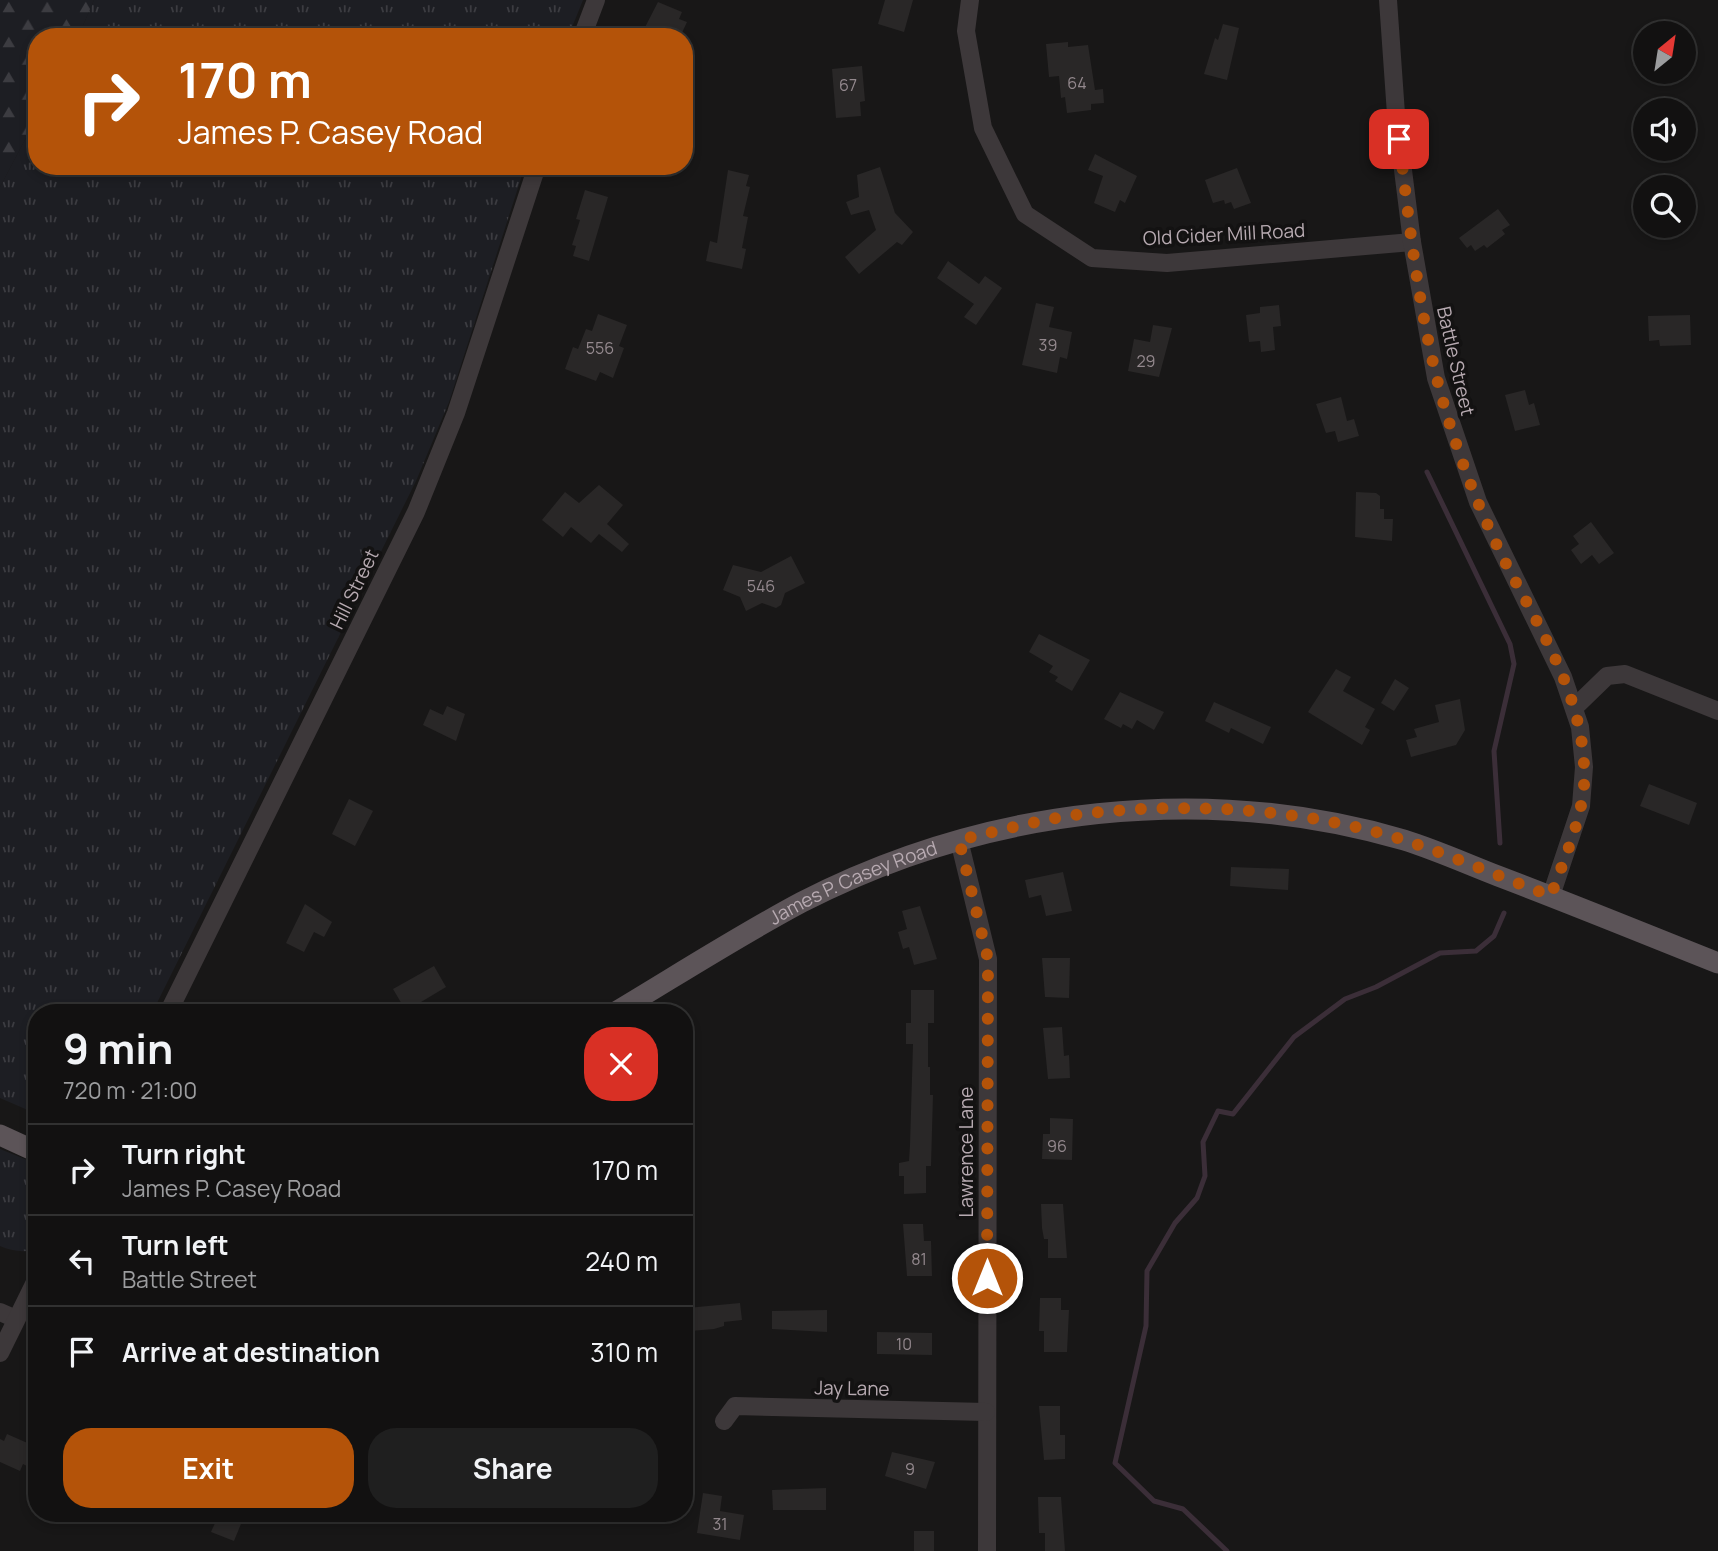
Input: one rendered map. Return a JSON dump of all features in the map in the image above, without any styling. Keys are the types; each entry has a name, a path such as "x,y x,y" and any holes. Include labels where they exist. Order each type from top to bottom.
{"main road":[{"name":"James P. Casey Road","path":"629,1004 803,902 898,862 959,840 1090,813 1167,808 1242,810 1329,822 1406,841 1718,963"},
{"path":"0,1135 28,1148"}],"street":[{"path":"585,28 596,0"},
{"name":"Old Cider Mill Road","path":"970,0 966,31 983,128 1025,214 1092,258 1167,263 1412,242"},
{"name":"Battle Street","path":"1388,0 1389,41 1412,242 1436,378 1451,430 1485,519 1553,654 1575,707 1583,745 1583,788 1576,825 1551,896"},
{"name":"Hill Street","path":"172,1004 416,512 456,413 534,175"},
{"path":"1575,707 1607,676 1625,674 1718,711"},
{"name":"Lawrence Lane","path":"959,840 988,959 987,1551"},
{"path":"0,1353 8,1316 28,1290"},
{"name":"Jay Lane","path":"724,1421 735,1406 986,1412"}],"green space":[{"path":"0,0 94,0 82,28 28,28 28,134 0,187"},
{"path":"94,0 583,0 572,28 82,28"},
{"path":"28,134 28,175 522,175 449,402 416,481 156,1004 28,1004 28,1110 0,1098 0,187"},
{"path":"0,1149 28,1160 28,1251 0,1246"}],"building":[{"path":"885,0 913,0 904,32 878,24"},
{"path":"658,2 682,12 679,19 687,22 684,28 645,28"},
{"path":"1223,24 1239,28 1227,80 1204,74 1215,38 1218,40"},
{"path":"1068,42 1068,47 1088,45 1095,90 1103,89 1104,103 1091,104 1091,110 1067,113 1065,97 1061,98 1059,76 1049,77 1046,44"},
{"path":"862,66 865,101 860,102 861,116 836,118 832,69"},
{"path":"1095,154 1137,176 1125,203 1120,200 1115,212 1094,203 1103,176 1088,170"},
{"path":"880,167 895,213 913,232 902,245 897,242 859,274 845,257 876,230 869,210 851,215 846,202 859,197 857,175"},
{"path":"1237,168 1251,203 1234,209 1231,202 1225,204 1224,200 1213,203 1205,180"},
{"path":"728,170 749,175 746,186 750,187 743,216 748,217 742,248 746,249 742,269 706,261 710,241 717,243"},
{"path":"585,190 608,197 589,261 573,256 576,246 572,245"},
{"path":"1498,209 1510,225 1502,230 1505,234 1487,248 1484,245 1475,251 1471,245 1467,248 1459,238"},
{"path":"948,261 979,284 985,276 1002,288 976,325 964,317 974,304 937,278"},
{"path":"1036,303 1054,307 1049,327 1072,332 1067,359 1060,357 1057,373 1022,365"},
{"path":"1279,305 1281,326 1273,327 1275,350 1261,352 1260,341 1249,342 1246,315 1260,313 1260,307"},
{"path":"598,314 627,325 619,346 624,348 613,378 600,372 596,381 565,369 573,347 578,349 586,329 592,331"},
{"path":"1690,315 1691,345 1660,346 1659,340 1649,341 1648,316"},
{"path":"1153,325 1172,328 1159,377 1128,371 1134,339 1150,342"},
{"path":"1525,390 1529,405 1534,403 1540,425 1515,431 1505,395"},
{"path":"1341,397 1347,421 1354,419 1359,436 1338,442 1335,431 1326,433 1316,404"},
{"path":"599,485 623,505 607,524 629,544 622,552 599,534 591,543 571,527 563,537 542,520 565,492 579,503"},
{"path":"1356,492 1376,493 1380,496 1380,509 1384,509 1384,519 1393,519 1392,541 1355,537"},
{"path":"1591,522 1614,553 1599,564 1592,555 1581,564 1571,550 1579,544 1573,536"},
{"path":"791,556 805,583 785,593 781,605 776,608 762,603 746,611 740,597 723,590 733,565 761,572"},
{"path":"1039,634 1090,660 1072,691 1055,681 1058,677 1049,672 1053,666 1029,652"},
{"path":"1336,669 1351,677 1343,691 1375,709 1365,727 1370,730 1362,745 1308,712"},
{"path":"1395,679 1409,688 1394,711 1381,703"},
{"path":"1120,692 1164,712 1154,730 1137,720 1132,729 1123,724 1121,728 1104,719"},
{"path":"1460,699 1465,730 1456,745 1411,757 1406,740 1417,737 1414,729 1439,722 1435,705"},
{"path":"1214,702 1271,727 1263,744 1231,728 1229,733 1205,721"},
{"path":"447,706 465,714 456,741 423,725 430,709 443,715"},
{"path":"1649,784 1697,803 1689,825 1640,806"},
{"path":"349,799 373,811 355,846 332,834"},
{"path":"1231,867 1289,869 1288,890 1230,886"},
{"path":"1063,872 1072,911 1046,916 1041,895 1029,898 1025,880"},
{"path":"305,904 332,922 324,937 314,932 304,952 286,943"},
{"path":"920,906 937,959 914,965 909,947 903,949 898,932 907,929 902,911"},
{"path":"1042,958 1070,958 1069,998 1045,997"},
{"path":"434,966 446,987 418,1004 402,1004 393,989"},
{"path":"911,990 934,990 934,1023 928,1023 928,1067 930,1095 933,1095 931,1166 926,1166 926,1193 904,1194 904,1176 899,1176 899,1163 909,1161 913,1044 906,1044 906,1023 911,1023"},
{"path":"1062,1027 1064,1056 1069,1055 1070,1078 1048,1079 1043,1028"},
{"path":"1050,1118 1073,1119 1072,1160 1042,1159 1043,1134 1050,1134"},
{"path":"1041,1204 1063,1204 1067,1258 1048,1258 1048,1239 1044,1239"},
{"path":"903,1224 923,1224 924,1241 931,1241 932,1276 907,1276"},
{"path":"1040,1298 1061,1298 1061,1310 1069,1310 1067,1352 1044,1352 1044,1331 1039,1331"},
{"path":"740,1303 742,1320 724,1322 724,1326 714,1329 693,1331 693,1307"},
{"path":"827,1310 827,1332 772,1329 772,1311"},
{"path":"877,1332 932,1333 932,1355 877,1354"},
{"path":"1039,1406 1060,1406 1060,1435 1065,1435 1065,1459 1044,1460"},
{"path":"7,1434 28,1443 28,1466 23,1464 20,1471 0,1462 0,1439 4,1441"},
{"path":"892,1452 935,1462 926,1489 885,1476"},
{"path":"826,1488 826,1510 773,1510 772,1490"},
{"path":"703,1493 722,1496 720,1511 744,1515 740,1540 697,1533"},
{"path":"1038,1497 1061,1497 1065,1551 1045,1551 1045,1533 1039,1533"},
{"path":"215,1522 242,1522 234,1541 211,1532"},
{"path":"914,1531 934,1531 934,1551 914,1551"}],"waterway":[{"path":"1427,472 1510,644 1514,664 1494,751 1500,843"},
{"path":"1227,1551 1183,1509 1154,1501 1115,1463 1146,1326 1147,1271 1175,1223 1197,1198 1205,1176 1203,1142 1218,1111 1233,1114 1294,1037 1345,999 1376,987 1440,953 1476,951 1494,936 1504,913"}],"route":[{"path":"987,1278 988,959 959,840 1038,821 1090,813 1167,808 1242,810 1329,822 1406,841 1551,896 1581,806 1584,768 1580,727 1563,677 1485,519 1451,430 1436,378 1422,310 1399,139"}]}
